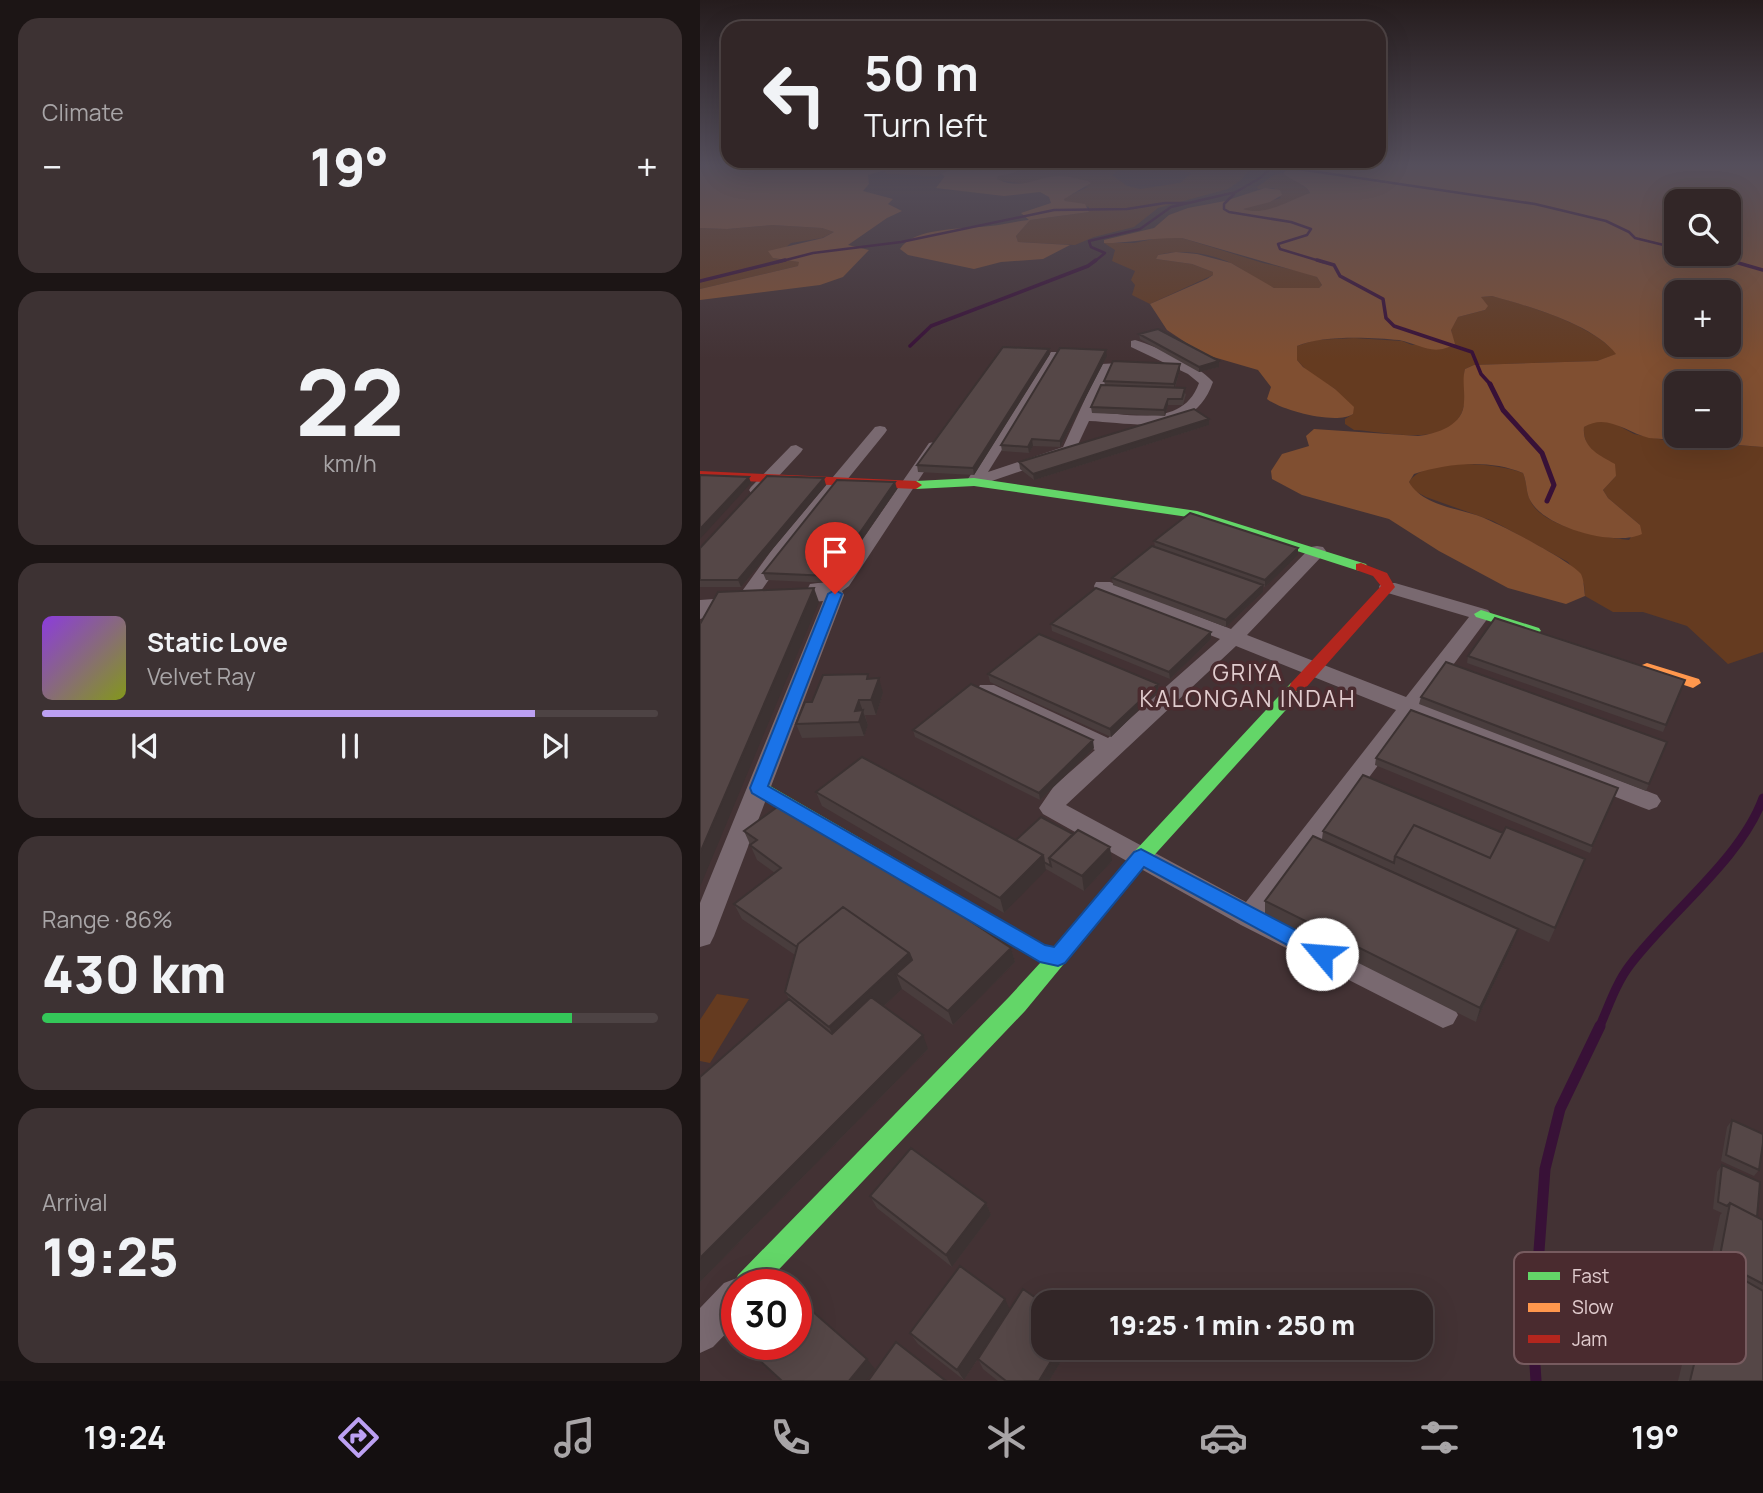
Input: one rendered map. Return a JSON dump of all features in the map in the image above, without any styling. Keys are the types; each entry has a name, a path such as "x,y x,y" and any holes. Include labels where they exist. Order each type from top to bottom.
{"street":[{"path":"1128,432 1190,410 1196,393 1205,380 1135,344"},
{"path":"974,482 1055,355"},
{"path":"1069,450 1084,416 1102,390 1109,366 1180,365"},
{"path":"1084,416 1166,420"},
{"path":"749,594 880,430"},
{"path":"700,597 840,586 945,430"},
{"path":"974,482 1093,443"},
{"path":"744,504 796,449"},
{"path":"700,475 906,485 974,482 1186,513 1317,551 1381,574 1387,580 1388,587 1315,670 1141,857 1017,1004 761,1269"},
{"path":"1317,551 1234,637 1062,792 1051,808 1250,917 1443,1015"},
{"path":"1251,585 1276,594"},
{"path":"1103,586 1649,800"},
{"path":"1388,587 1547,636"},
{"path":"700,613 705,604 835,594 700,936"},
{"path":"1250,917 1315,844 1360,773 1481,614"},
{"path":"1444,662 1469,671"},
{"path":"1627,662 1693,683"},
{"path":"1149,682 1173,692"},
{"path":"987,690 1111,748"},
{"path":"1360,773 1385,784"},
{"path":"759,788 1040,953 1058,957"},
{"path":"700,1334 721,1312"}],"shaded area":[{"path":"700,230 834,232 822,238 791,243 773,258 800,262 798,266 700,289"},
{"path":"829,230 869,230 848,245 869,250 843,277 820,285 700,300 700,289 798,266 799,262 773,258 768,251 823,238 834,232"},
{"path":"939,230 1021,230 1016,236 1018,242 1070,245 1043,259 1001,262 974,269 908,255 900,249 907,242"},
{"path":"1021,230 1120,230 1075,245 1018,242 1016,236"},
{"path":"1144,230 1664,230 1664,266 1741,266 1741,230 1763,230 1763,447 1741,445 1741,371 1664,371 1664,439 1649,438 1609,423 1592,423 1584,427 1589,446 1615,464 1616,476 1603,490 1608,498 1640,525 1642,534 1616,538 1599,536 1550,519 1530,500 1523,473 1510,469 1468,464 1414,474 1409,482 1421,495 1498,525 1549,551 1575,568 1582,576 1585,596 1566,604 1508,588 1439,551 1389,519 1302,495 1272,479 1271,471 1282,454 1309,446 1306,436 1314,429 1418,436 1448,427 1463,410 1465,369 1474,365 1597,361 1616,354 1606,343 1559,318 1492,296 1481,297 1488,306 1485,310 1458,317 1451,330 1455,344 1447,348 1433,350 1399,340 1361,338 1332,338 1297,346 1297,360 1303,367 1335,389 1354,407 1353,414 1345,417 1310,415 1274,404 1267,399 1271,387 1258,370 1203,354 1167,330 1150,304 1213,275 1213,272 1192,264 1156,259 1158,255 1176,252 1197,254 1231,263 1274,288 1319,288 1322,285 1317,277 1182,238 1104,243 1104,240"},
{"path":"1163,237 1182,238 1302,272 1317,277 1322,285 1319,288 1301,290 1276,289 1230,262 1188,252 1167,253 1158,255 1156,259 1192,264 1213,272 1213,275 1150,304 1132,295 1135,285 1131,280 1135,271 1112,261 1115,250 1104,243 1134,243"},
{"path":"1492,296 1542,311 1576,325 1591,333 1617,354 1597,361 1474,365 1465,369 1464,407 1454,423 1443,431 1413,435 1354,430 1345,424 1345,419 1353,414 1335,389 1308,372 1297,360 1297,346 1315,340 1354,338 1402,341 1412,345 1452,339 1451,329 1458,317 1485,310 1481,297"},
{"path":"1610,421 1634,434 1664,440 1664,448 1763,447 1763,652 1728,664 1687,626 1643,612 1613,612 1585,596 1584,584 1568,562 1493,521 1426,497 1413,490 1409,482 1417,474 1445,465 1480,465 1511,469 1523,473 1530,500 1547,518 1574,529 1629,540 1640,525 1608,498 1603,490 1616,476 1586,442 1584,427 1592,422"},
{"path":"717,994 749,999 710,1063 700,1061 700,1020"}],"building":[{"path":"1158,329 1219,361 1199,367 1139,334"},
{"path":"1003,347 1049,349 973,468 917,465"},
{"path":"1060,348 1106,350 1060,441 1032,439 1028,447 1001,445"},
{"path":"1113,361 1180,364 1174,384 1104,381"},
{"path":"1101,385 1185,388 1182,399 1168,399 1164,410 1091,407"},
{"path":"1194,409 1209,419 1033,474 1019,462"},
{"path":"700,475 749,477 700,529"},
{"path":"767,476 824,478 738,580 700,580 700,548"},
{"path":"837,480 895,482 830,576 763,573"},
{"path":"1190,513 1298,548 1265,580 1154,541"},
{"path":"1152,546 1263,585 1226,620 1112,578"},
{"path":"814,588 700,853 700,624 718,592"},
{"path":"1096,588 1211,632 1169,672 1051,624"},
{"path":"1495,618 1685,680 1666,725 1468,656"},
{"path":"1039,634 1158,684 1110,729 988,674"},
{"path":"1446,662 1667,742 1649,784 1421,697"},
{"path":"868,674 867,679 879,678 871,700 859,700 855,711 863,710 859,722 796,724 805,702 812,702 823,675"},
{"path":"971,684 1093,740 1039,793 913,730"},
{"path":"1411,710 1618,788 1592,846 1376,758"},
{"path":"862,757 1043,855 1000,898 816,792"},
{"path":"1363,775 1503,833 1490,858 1414,825 1395,856 1394,863 1323,831"},
{"path":"787,800 1011,948 948,1011 896,974 912,960 909,953 843,907 797,947 734,904 781,868 750,845 757,840 744,831"},
{"path":"1041,817 1073,834 1049,858 1051,866 1044,862 1043,855 1016,840"},
{"path":"1414,825 1490,858 1506,827 1585,859 1555,928 1395,856"},
{"path":"1078,830 1110,847 1082,876 1049,858"},
{"path":"1313,836 1518,929 1480,1008 1265,901"},
{"path":"843,907 909,953 829,1027 785,992 798,944"},
{"path":"871,997 923,1035 700,1258 700,1077 789,999 832,1034"},
{"path":"1732,1120 1763,1134 1759,1170 1726,1155"},
{"path":"911,1148 986,1203 946,1255 870,1196"},
{"path":"1722,1165 1760,1182 1757,1217 1730,1203 1727,1206 1718,1202"},
{"path":"1730,1203 1763,1220 1763,1284 1746,1275 1746,1252 1721,1252"},
{"path":"960,1266 1005,1299 957,1370 910,1333"},
{"path":"1746,1281 1763,1291 1763,1381 1690,1381 1694,1364 1746,1364"},
{"path":"1023,1289 1031,1295 1031,1360 1052,1360 1039,1381 1006,1381 978,1359"},
{"path":"812,1311 867,1359 849,1381 782,1381 759,1360 812,1360"},
{"path":"896,1342 946,1381 868,1381"}],"waterway":[{"path":"778,262 813,253 901,242 956,230"},
{"path":"1094,262 1105,253 1091,247 1089,241 1134,230"},
{"path":"1310,230 1307,235 1278,244 1280,249 1323,262"},
{"path":"1626,230 1635,238 1664,245"},
{"path":"700,281 785,260"},
{"path":"910,346 931,326 1088,266 1096,260"},
{"path":"1317,260 1334,265 1340,276 1383,299 1386,318 1394,326 1472,352 1481,374 1491,385"},
{"path":"1741,264 1763,270"},
{"path":"1490,384 1503,410 1542,453 1554,485 1547,501"},
{"path":"1599,1028 1625,972 1646,945 1722,864 1753,821 1763,798"},
{"path":"1539,1252 1545,1169 1560,1109 1600,1026"},
{"path":"1535,1364 1536,1381"}],"traffic: fast":[{"path":"916,485 974,482 1197,515 1361,567"},
{"path":"1481,614 1534,631"},
{"path":"1058,957 1141,857 1297,687"},
{"path":"759,788 1040,953 1058,957 1017,1004 761,1269"}],"traffic: slow":[{"path":"1647,668 1693,683"}],"traffic: jam":[{"path":"700,475 916,485"},
{"path":"1297,687 1388,587 1382,576 1361,567"}],"district":[{"name":"GRIYA KALONGAN INDAH","path":"1248,686"}],"route":[{"path":"835,594 759,788 1040,953 1058,957 1141,857 1322,954"}]}
